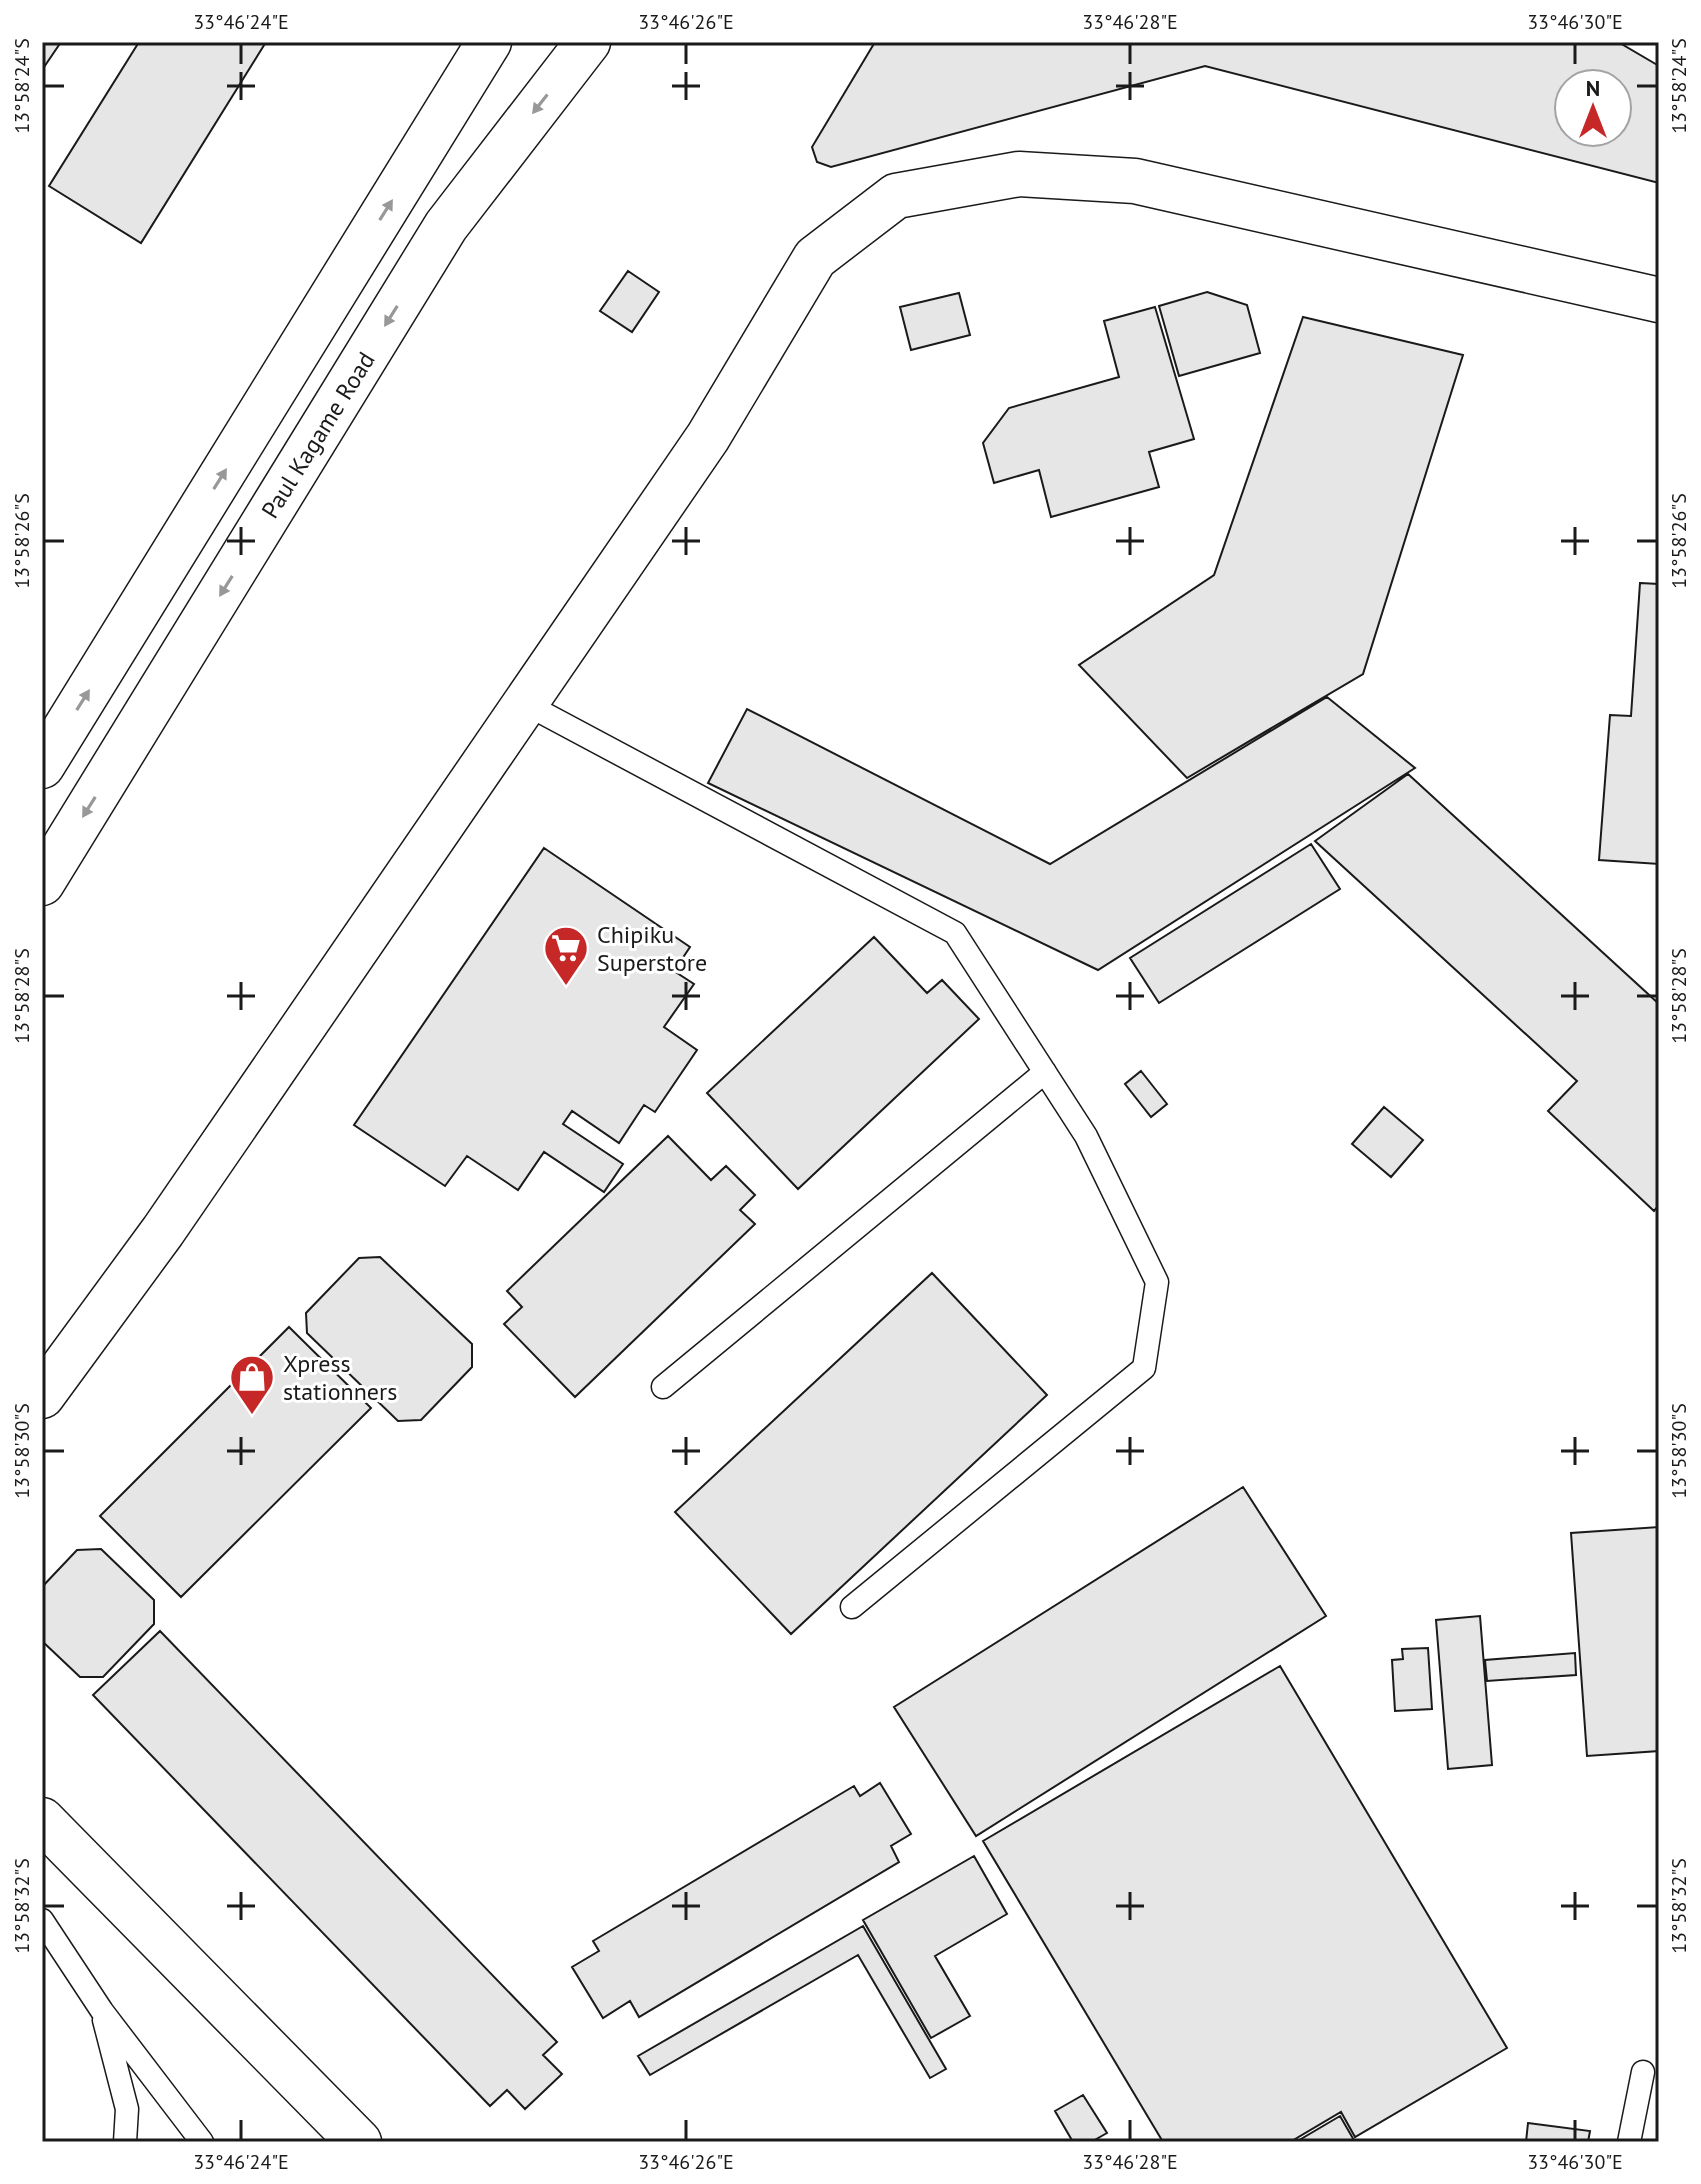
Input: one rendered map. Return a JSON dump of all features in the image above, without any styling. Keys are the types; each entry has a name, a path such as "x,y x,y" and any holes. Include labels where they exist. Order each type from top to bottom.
{"street":[{"path":"42,766 489,42"},
{"name":"Paul Kagame Road","path":"42,883 446,226 588,42"},
{"path":"42,1396 163,1231 708,437 815,258 896,196 1019,174 1135,181 1659,300"},
{"path":"42,1820 359,2142"}],"lane":[{"path":"526,704 955,933 1086,1136 1157,1282 1144,1368 852,1607"},
{"path":"663,1387 1045,1072"},
{"path":"42,1920 102,2011 202,2142"},
{"path":"102,2011 127,2109 125,2142"},
{"path":"1629,2142 1643,2072"}],"building":[{"path":"42,42 61,42 42,70"},
{"path":"139,42 266,42 141,243 49,186"},
{"path":"875,42 1618,42 1659,66 1659,183 1205,66 831,167 817,162 812,147"},
{"path":"628,271 659,292 632,332 600,311"},
{"path":"1207,292 1247,305 1260,353 1179,376 1159,306"},
{"path":"959,293 970,335 911,350 900,307"},
{"path":"1155,307 1194,439 1149,452 1159,487 1051,517 1039,470 994,483 983,443 1009,408 1119,377 1104,321"},
{"path":"1303,317 1463,355 1363,674 1187,778 1079,665 1214,575"},
{"path":"1640,583 1659,584 1659,864 1599,860 1610,715 1631,716"},
{"path":"1327,697 1415,768 1098,970 708,783 747,709 1050,864"},
{"path":"1408,774 1659,1004 1659,1205 1654,1211 1548,1111 1577,1081 1315,841"},
{"path":"1311,844 1340,889 1159,1003 1130,958"},
{"path":"544,848 690,947 674,971 694,984 664,1027 697,1050 655,1112 644,1105 619,1143 572,1111 563,1124 623,1164 604,1192 544,1152 518,1190 467,1156 445,1186 354,1125"},
{"path":"874,937 927,993 942,980 979,1019 798,1189 707,1093"},
{"path":"1141,1071 1167,1104 1151,1117 1125,1084"},
{"path":"1384,1107 1423,1140 1391,1177 1352,1144"},
{"path":"668,1136 711,1180 726,1166 755,1195 740,1210 755,1224 575,1397 504,1324 522,1307 507,1291"},
{"path":"380,1257 472,1344 472,1367 421,1420 398,1421 307,1333 306,1313 359,1258"},
{"path":"932,1273 1047,1395 791,1634 675,1512"},
{"path":"289,1327 371,1408 181,1597 100,1516"},
{"path":"1243,1487 1326,1616 976,1836 894,1707"},
{"path":"1659,1527 1659,1751 1587,1756 1571,1533"},
{"path":"101,1549 154,1600 154,1624 103,1677 80,1677 42,1641 42,1587 77,1550"},
{"path":"1480,1616 1492,1765 1448,1769 1436,1620"},
{"path":"160,1631 557,2042 543,2055 562,2074 525,2109 507,2090 490,2106 93,1695"},
{"path":"1428,1648 1432,1709 1395,1711 1392,1660 1403,1659 1402,1649"},
{"path":"1575,1653 1576,1675 1487,1681 1485,1660"},
{"path":"1280,1666 1507,2048 1355,2137 1341,2112 1290,2142 1163,2142 983,1841"},
{"path":"880,1783 911,1834 891,1846 899,1862 639,2017 630,2001 603,2018 572,1967 599,1951 593,1941 854,1786 860,1796"},
{"path":"974,1856 1007,1914 935,1956 970,2016 931,2038 863,1920"},
{"path":"863,1926 946,2069 930,2078 858,1955 650,2075 638,2056"},
{"path":"1083,2095 1107,2133 1091,2142 1073,2142 1055,2111"},
{"path":"1340,2116 1355,2142 1296,2142"},
{"path":"1528,2123 1590,2131 1588,2142 1526,2142"}],"place":[{"name":"Chipiku Superstore","path":"566,987"},
{"name":"Xpress stationners","path":"252,1416"}]}
